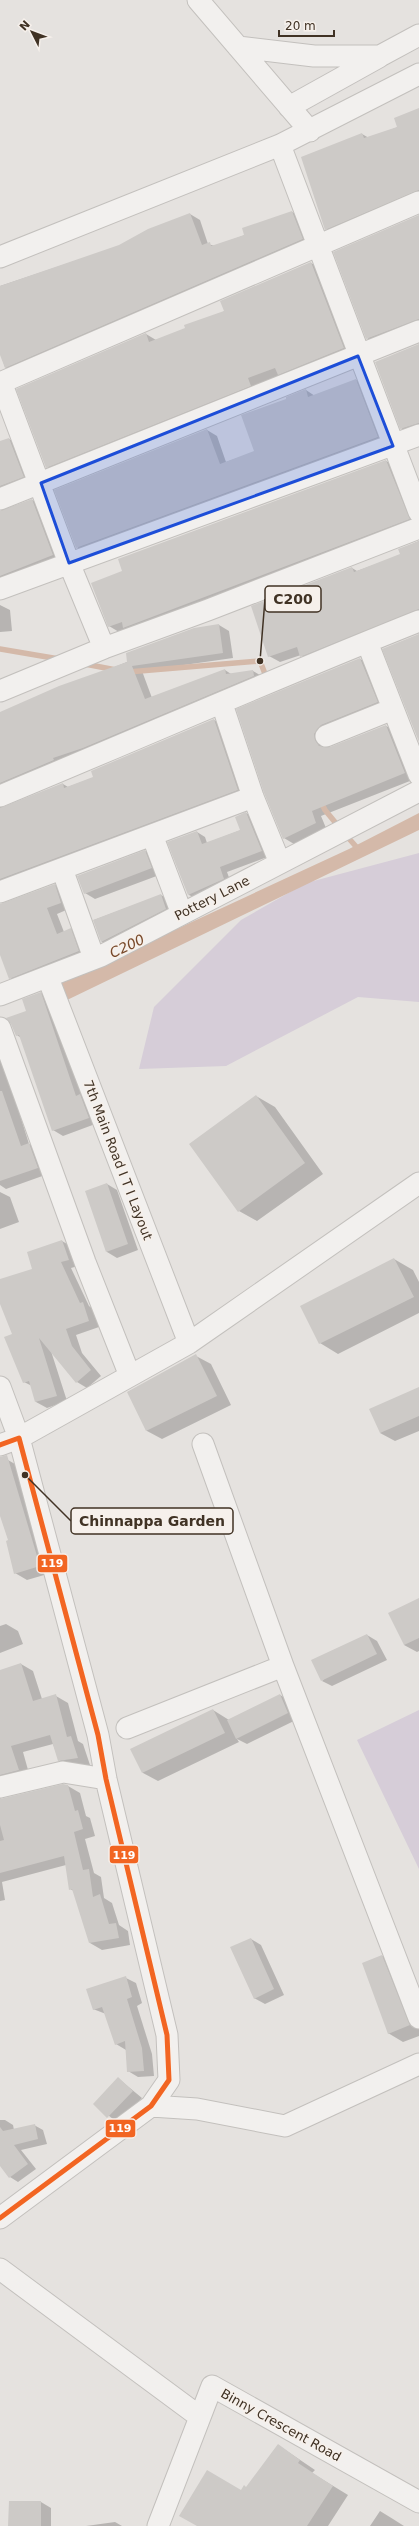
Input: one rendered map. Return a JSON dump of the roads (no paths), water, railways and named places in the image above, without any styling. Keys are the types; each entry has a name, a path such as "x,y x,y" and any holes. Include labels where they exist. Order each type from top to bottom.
{"street":[{"path":"198,0 310,131"},
{"path":"289,107 419,35"},
{"path":"238,47 314,56 380,56"},
{"path":"0,257 280,145 419,74"},
{"path":"280,145 358,356 419,512"},
{"path":"104,648 69,563 41,483 1,382 419,202"},
{"path":"0,499 419,331"},
{"path":"0,588 393,446 419,435"},
{"path":"0,691 60,665 208,610 419,528"},
{"path":"0,796 222,704 269,682 419,621"},
{"path":"367,642 419,775"},
{"path":"222,704 253,797 280,863"},
{"path":"326,736 393,709"},
{"name":"Pottery Lane","path":"0,995 48,978 94,958 419,791"},
{"path":"0,892 253,797"},
{"path":"152,835 182,914"},
{"path":"62,869 94,958"},
{"name":"7th Main Road I T I Layout","path":"48,978 189,1343"},
{"path":"0,1028 85,1262 130,1376"},
{"path":"9,1441 189,1343 419,1183"},
{"path":"0,1387 9,1441 98,1735 106,1779 167,2035 169,2080 151,2106 0,2218"},
{"path":"203,1444 283,1666 419,2018"},
{"path":"127,1728 283,1666"},
{"path":"0,1787 62,1772 106,1779"},
{"path":"151,2106 197,2109 286,2126 419,2064"},
{"path":"0,2269 200,2417"},
{"name":"Binny Crescent Road","path":"158,2526 212,2386 419,2502"}],"waterway":[{"name":"C200","path":"0,649 59,659"},
{"name":"C200","path":"128,672 260,661 267,679"},
{"name":"C200","path":"85,664 116,670"},
{"name":"C200","path":"320,800 325,810 339,827"},
{"name":"C200","path":"345,834 359,850"}],"place":[{"name":"C200","path":"260,661"},
{"name":"Chinnappa Garden","path":"25,1475"}]}
